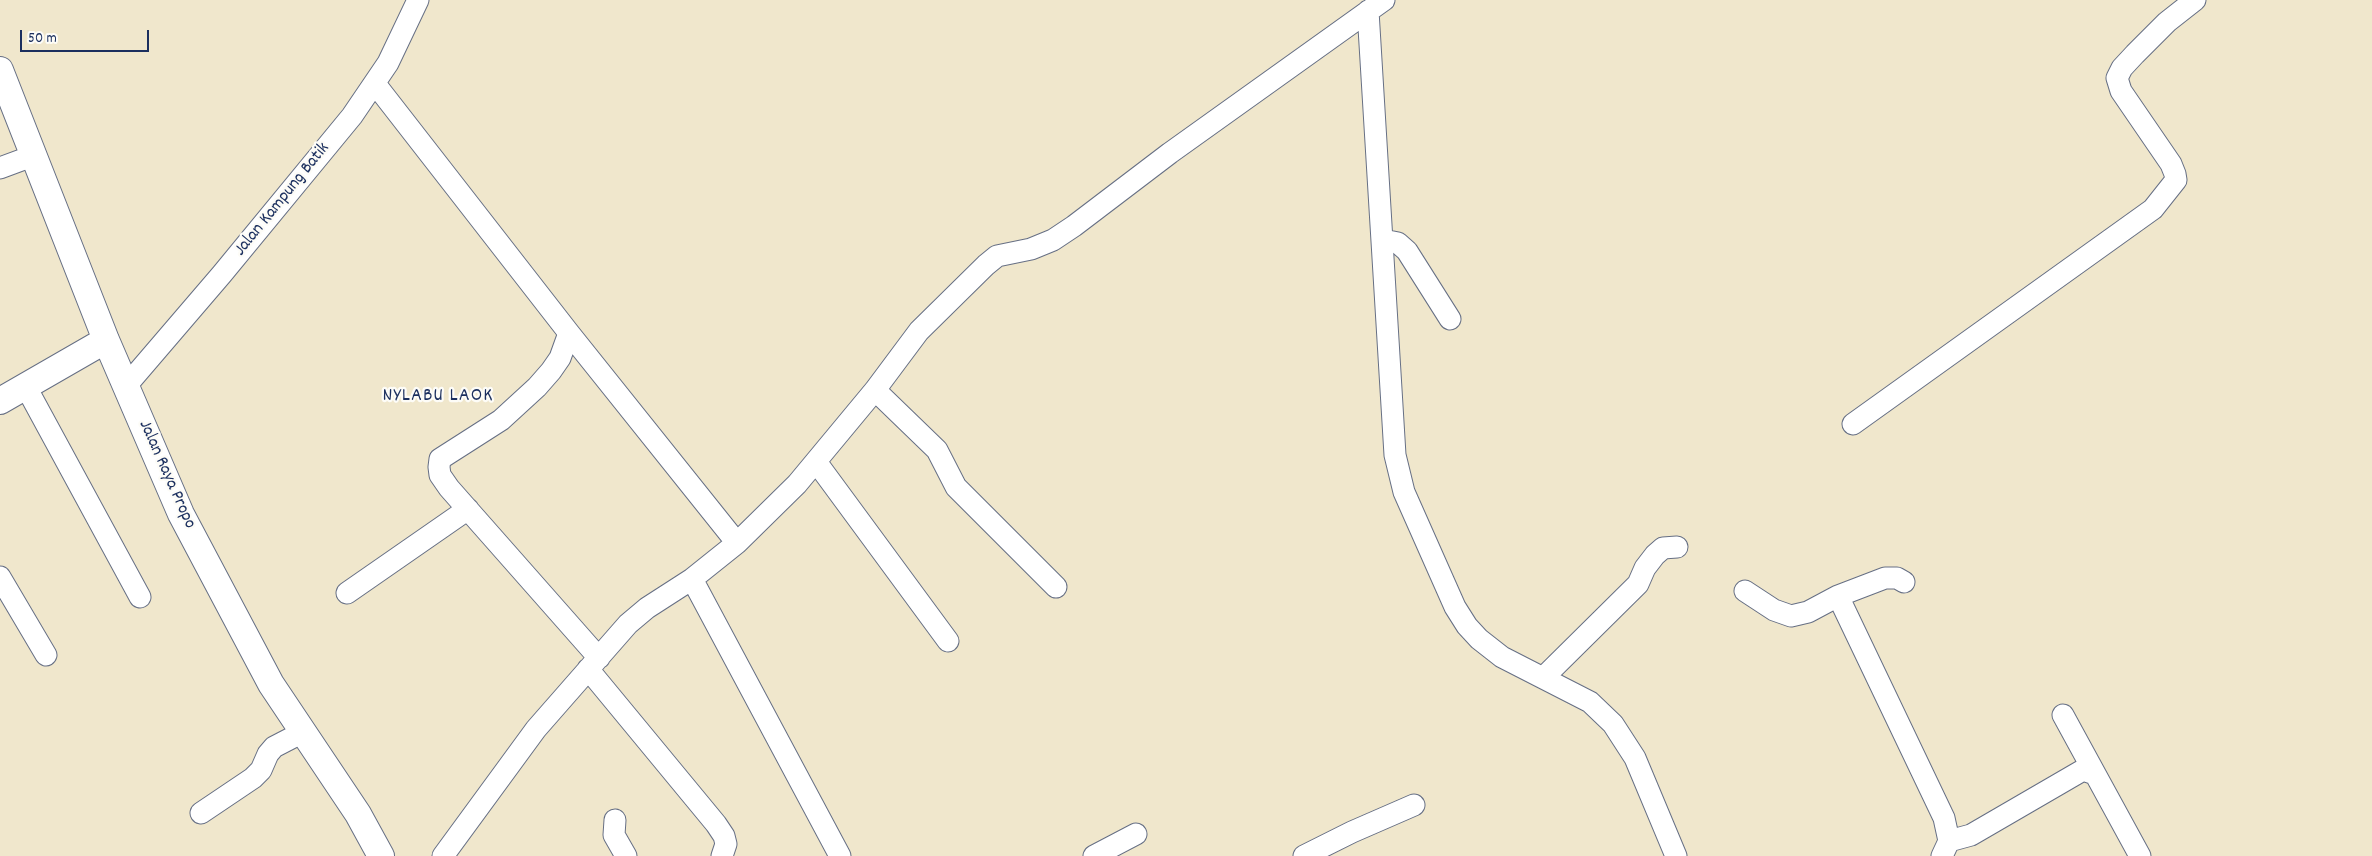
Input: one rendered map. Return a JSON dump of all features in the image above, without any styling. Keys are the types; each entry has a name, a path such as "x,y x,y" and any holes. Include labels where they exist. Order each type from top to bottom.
{"main road":[{"name":"Jalan Raya Propo","path":"0,70 35,155 106,340 181,514 271,684 358,814 381,856"},
{"path":"0,401 106,340"}],"street":[{"name":"Jalan Kampung Batik","path":"126,386 222,274 352,116 376,84 388,63 418,0"},
{"path":"1853,424 2153,210 2176,180 2175,174 2171,164 2121,91 2117,78 2122,68 2141,48 2167,22 2195,0"},
{"path":"443,856 516,754 638,615 692,579 737,544 817,462 875,390 919,331 997,256 1031,249 1053,240 1349,24 1368,4"},
{"path":"1368,4 1395,455 1404,492 1455,607 1467,626 1479,640 1502,657 1590,702 1613,724 1635,758 1676,856"},
{"path":"376,84 569,333 737,544"},
{"path":"0,168 35,155"},
{"path":"1383,240 1398,243 1407,251 1450,319"},
{"path":"569,333 560,358 551,372 501,420 440,459 440,475 594,663 716,824 724,836 726,844 722,856"},
{"path":"26,387 140,597"},
{"path":"875,390 937,450 956,487 1056,587"},
{"path":"817,462 948,642"},
{"path":"347,593 468,509"},
{"path":"1544,677 1638,584 1645,568 1654,555 1664,548 1677,547"},
{"path":"0,578 46,655"},
{"path":"1745,590 1774,610 1791,616 1808,612 1838,596 1885,578 1897,578 1904,582"},
{"path":"692,579 840,856"},
{"path":"1838,596 1940,809 1945,848 2083,770 2095,774"},
{"path":"2063,715 2140,856"},
{"path":"201,813 254,778 262,770 268,754 274,747 303,732"},
{"path":"1304,856 1352,832 1414,805"},
{"path":"615,820 614,835 626,856"},
{"path":"1094,856 1136,834"}],"district":[{"name":"NYLABU LAOK","path":"438,397"}]}
